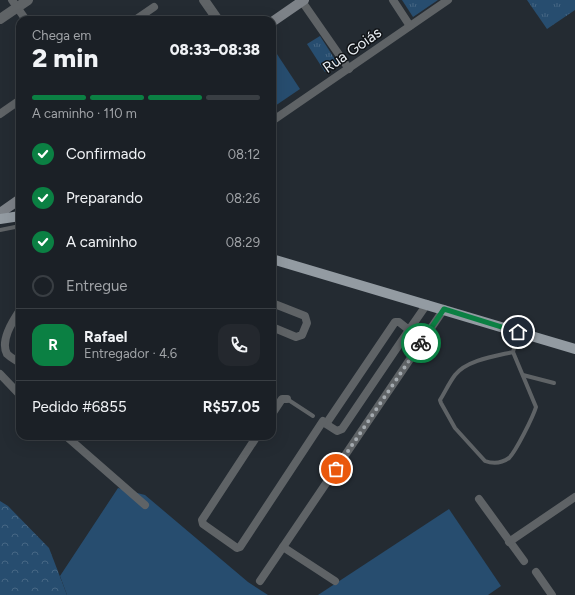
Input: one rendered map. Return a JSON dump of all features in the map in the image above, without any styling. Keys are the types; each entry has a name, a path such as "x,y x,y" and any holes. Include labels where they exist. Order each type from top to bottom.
{"main road":[{"path":"276,19 303,0"},
{"path":"0,213 16,202"},
{"path":"0,219 16,216"},
{"path":"276,260 575,349"}],"street":[{"path":"0,19 15,4 28,0"},
{"path":"204,0 215,16"},
{"path":"303,0 349,69"},
{"path":"393,0 410,26"},
{"name":"Rua Goiás","path":"276,118 448,0"},
{"path":"15,4 23,16"},
{"path":"141,16 154,7"},
{"path":"0,114 16,103"},
{"path":"276,304 305,316 307,323 302,335 296,337 276,329"},
{"path":"409,330 399,322 395,322 326,424 337,431 342,429 427,304"},
{"path":"260,581 444,309"},
{"path":"16,316 1,341 3,349 16,360"},
{"path":"0,374 16,391"},
{"path":"276,408 282,399 287,399"},
{"path":"254,440 202,520 203,524 237,548 240,547 322,421"},
{"path":"71,440 145,505"},
{"path":"510,542 575,497"},
{"path":"478,499 524,561"},
{"path":"283,546 335,581"},
{"path":"536,572 552,595"}],"lane":[{"path":"0,230 16,227"},
{"path":"513,352 481,360 464,368 456,374 440,400 455,428 485,461 496,463 509,457 519,442 535,411 535,403 513,352 518,332"},
{"path":"523,375 554,383"},
{"path":"287,399 313,416"}],"green space":[{"path":"402,0 438,0 413,17"},
{"path":"527,0 575,0 575,10 547,29"},
{"path":"320,36 338,64 325,72 307,44"},
{"path":"276,53 300,89 276,105"},
{"path":"118,488 145,495 248,582 268,595 67,595 60,576"},
{"path":"0,501 8,506 49,548 67,595 0,595"},
{"path":"449,509 501,586 488,595 318,595"}],"way so far":[{"path":"336,469 421,343"}],"route":[{"path":"421,343 444,309 518,332"}]}
